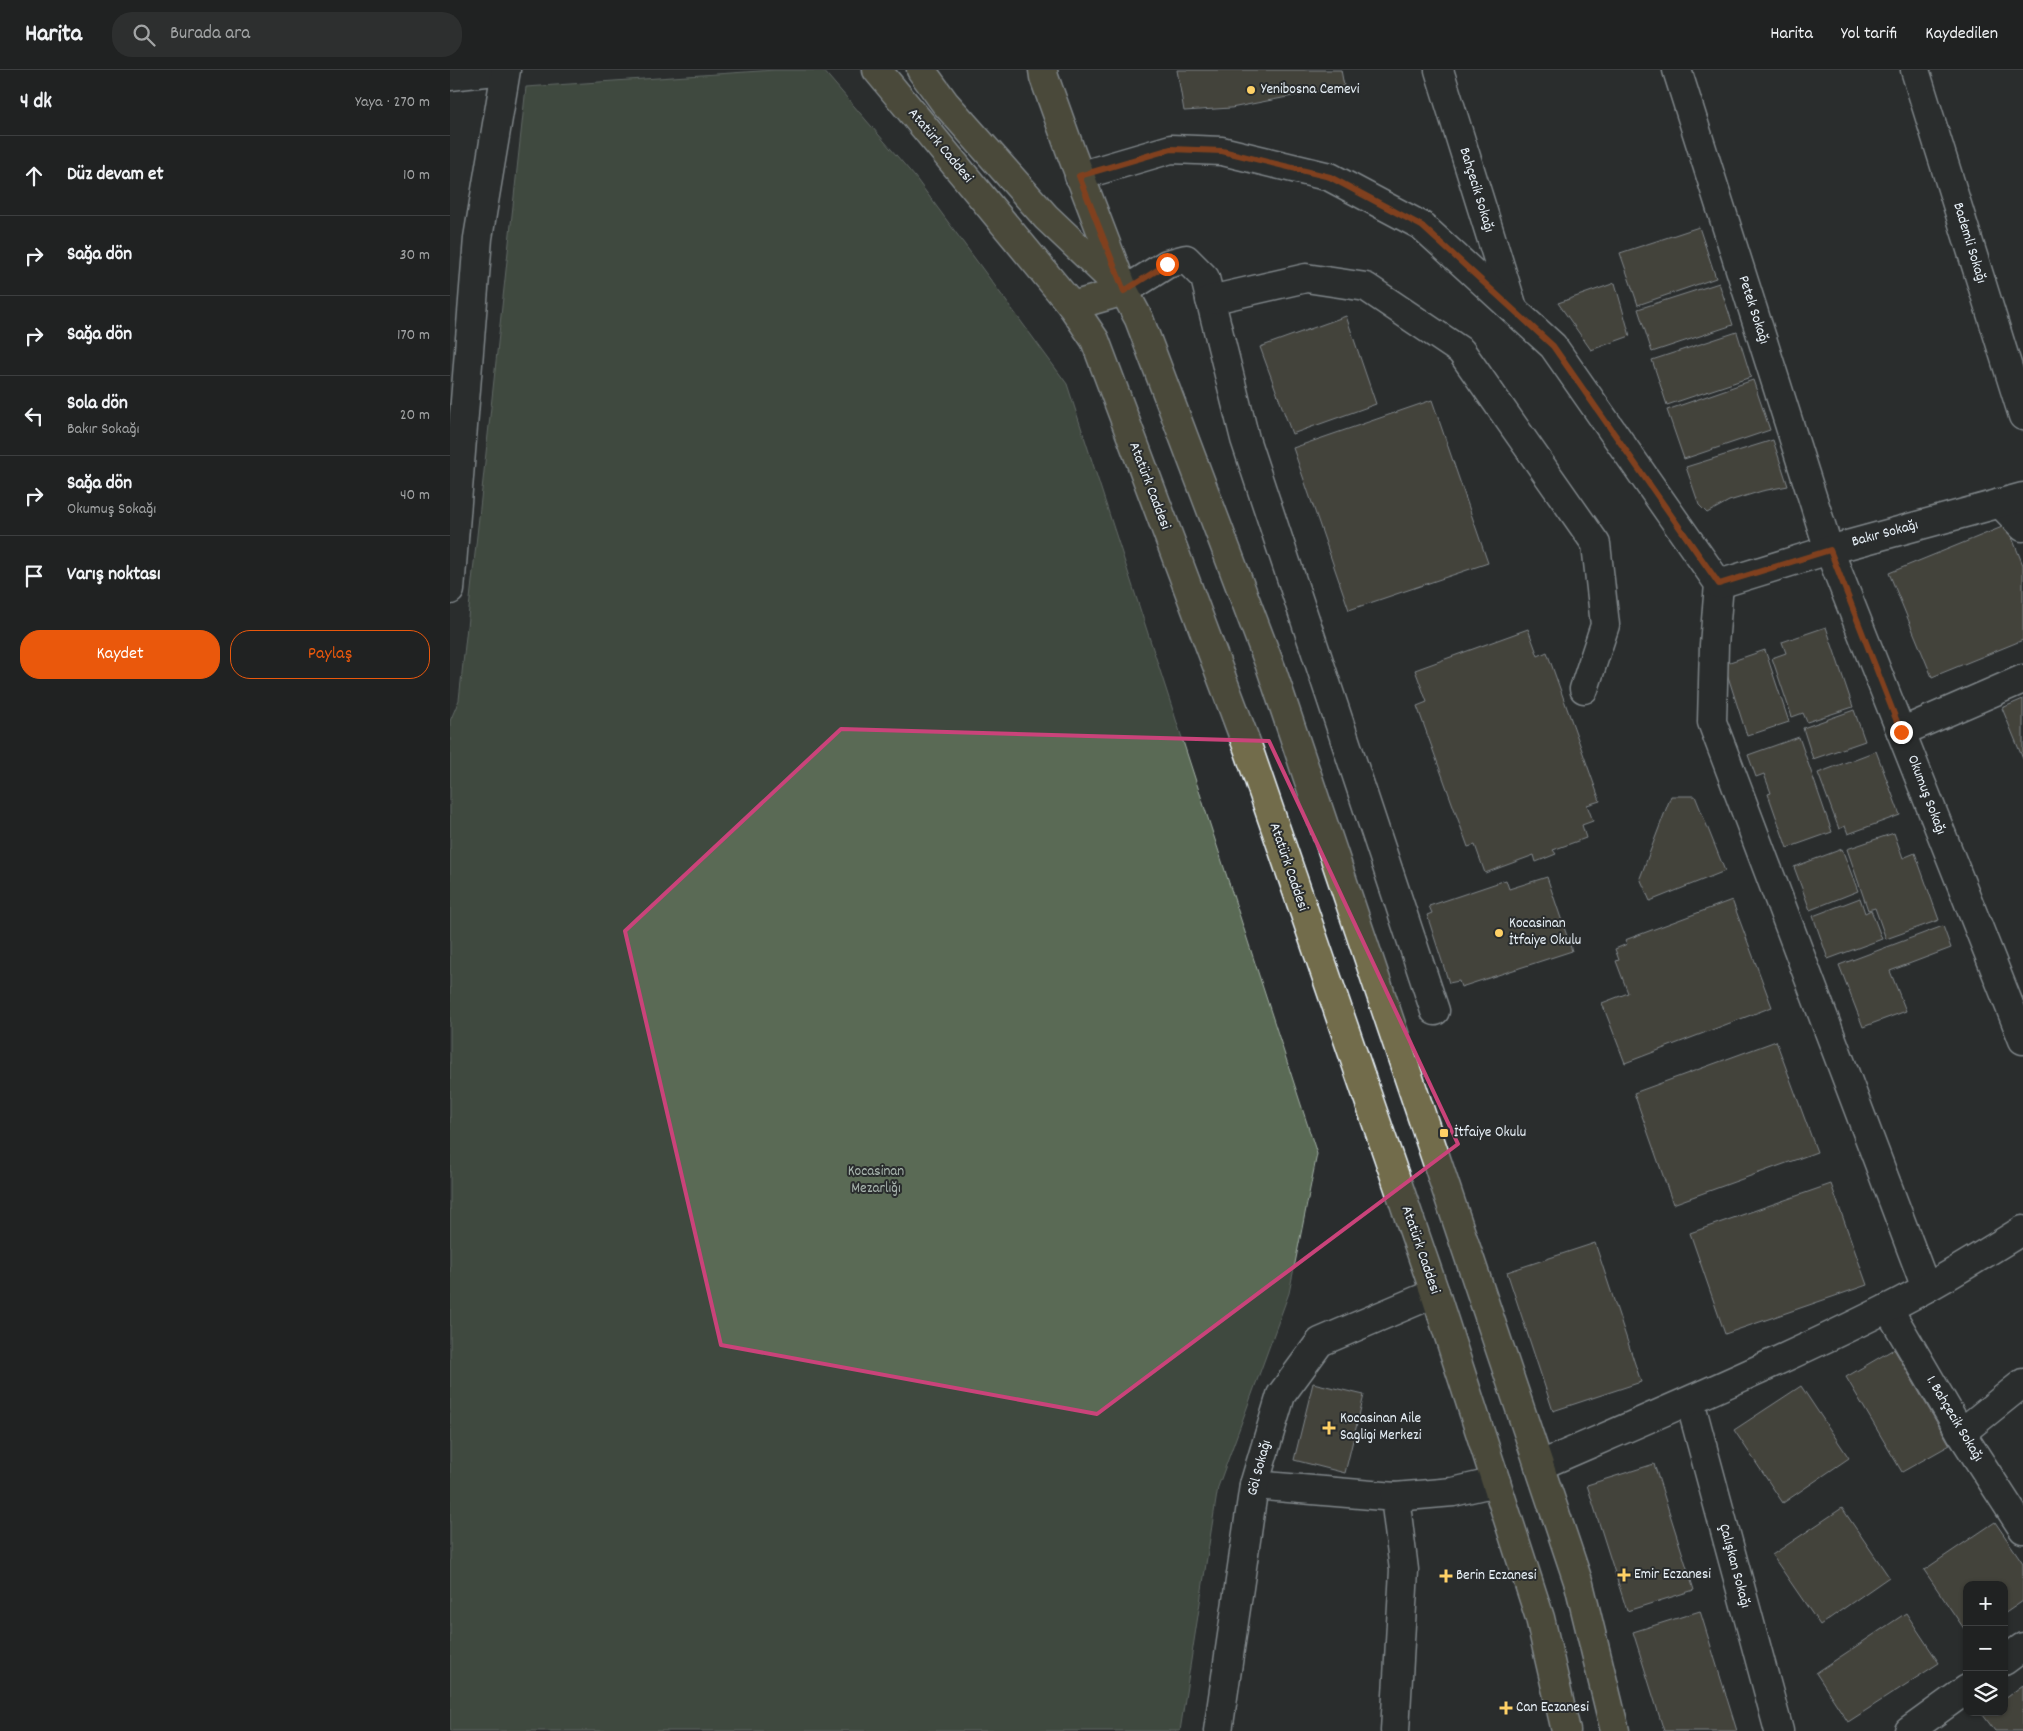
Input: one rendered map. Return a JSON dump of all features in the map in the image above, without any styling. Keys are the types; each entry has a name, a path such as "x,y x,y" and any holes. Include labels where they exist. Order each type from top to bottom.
{"main road":[{"name":"Atatürk Caddesi","path":"877,70 1072,306 1094,340 1244,738 1435,1294 1540,1618 1566,1731"},
{"path":"922,70 945,103 1046,217 1124,291"},
{"path":"1043,70 1079,176 1124,291 1139,319 1271,668 1579,1584 1615,1731"},
{"path":"1072,306 1124,291"}],"street":[{"path":"450,76 505,70 478,238 450,590"},
{"name":"Bahçecik Sokağı","path":"1439,70 1513,309"},
{"name":"Petek Sokağı","path":"1677,70 1830,550"},
{"name":"Bademli Sokağı","path":"1915,70 2023,416"},
{"path":"1079,176 1171,149 1222,151 1330,177 1422,226 1553,346 1719,584 1714,645 1712,722 1926,1288"},
{"path":"1124,291 1167,264 1186,259 1205,278 1245,439 1435,1011"},
{"path":"1210,300 1306,278 1366,287 1461,351 1596,544 1604,625 1584,689"},
{"path":"2011,500 2023,527"},
{"name":"Bakır Sokağı","path":"1719,584 1830,550 2011,500"},
{"name":"Okumuş Sokağı","path":"1830,550 2021,1029"},
{"path":"1901,732 2023,679"},
{"path":"1539,1466 1690,1401 1888,1308 1926,1288 2023,1230"},
{"name":"Göl Sokağı","path":"1218,1731 1254,1485 1280,1395 1320,1342 1435,1294"},
{"name":"1. Bahçecik Sokağı","path":"1888,1308 1961,1433 2023,1529"},
{"path":"1961,1433 2023,1383"},
{"name":"Çalışkan Sokağı","path":"1690,1401 1779,1731"},
{"path":"1254,1485 1395,1497 1453,1492 1496,1482"},
{"path":"1395,1497 1404,1570 1395,1731"},
{"path":"2008,1658 2023,1647"},
{"path":"1909,1731 1963,1692"}],"highlighted area":[{"path":"841,729 1269,741 1458,1144 1097,1414 721,1345 625,931"}],"green space":[{"name":"Kocasinan Mezarlığı","path":"775,70 823,70 915,177 1067,384 1317,1154 1289,1293 1218,1487 1180,1731 450,1731 450,721 459,700 526,87"}],"building":[{"name":"Yenibosna Cemevi","path":"1177,70 1341,70 1344,86 1231,108 1184,111"},
{"path":"1699,227 1716,278 1638,305 1620,253"},
{"path":"1615,283 1630,336 1591,350 1558,303"},
{"path":"1719,283 1733,325 1652,352 1638,309"},
{"path":"1346,316 1376,404 1292,434 1260,347"},
{"path":"1737,332 1751,377 1667,405 1652,360"},
{"path":"1753,380 1770,430 1684,459 1667,410"},
{"path":"1432,400 1488,563 1349,610 1293,448"},
{"path":"1773,440 1788,486 1762,491 1729,501 1707,513 1699,505 1686,467"},
{"path":"2007,525 2023,565 2023,640 1932,677 1889,573"},
{"path":"1826,627 1853,707 1807,722 1803,713 1792,717 1772,658 1786,653 1782,642"},
{"path":"1528,629 1538,656 1547,652 1600,801 1587,805 1593,821 1582,825 1586,838 1553,850 1556,854 1536,862 1534,855 1485,873 1475,845 1468,847 1417,706 1427,702 1415,670"},
{"path":"1765,650 1789,722 1747,736 1724,664"},
{"path":"2023,699 2023,759 2002,708"},
{"path":"1854,710 1865,741 1813,759 1803,728"},
{"path":"1799,737 1832,832 1787,848 1768,794 1771,793 1764,774 1756,777 1748,755"},
{"path":"1876,751 1900,815 1848,834 1845,826 1839,829 1818,773"},
{"path":"1671,796 1695,796 1725,871 1650,901 1640,878"},
{"path":"1894,833 1903,858 1915,853 1939,920 1886,939 1875,908 1868,910 1847,849"},
{"path":"1842,849 1858,891 1810,910 1794,867"},
{"name":"Kocasinan İtfaiye Okulu","path":"1547,877 1572,951 1461,987 1459,981 1449,983 1427,915 1432,913 1429,906 1506,880 1509,889"},
{"path":"1860,898 1865,913 1871,910 1882,939 1828,959 1813,916"},
{"path":"1732,900 1772,1007 1625,1063 1602,1003 1628,993 1616,961 1619,960 1615,949 1627,944 1625,940"},
{"path":"1943,926 1951,948 1890,971 1906,1011 1863,1027 1839,965"},
{"path":"1776,1041 1817,1152 1673,1204 1634,1093"},
{"path":"1831,1184 1867,1285 1725,1334 1690,1233"},
{"path":"1595,1243 1641,1382 1553,1411 1507,1272"},
{"path":"1894,1349 1950,1445 1902,1472 1846,1377"},
{"name":"Kocasinan Aile Sagligi Merkezi","path":"1313,1383 1364,1395 1345,1473 1294,1460"},
{"path":"1801,1386 1849,1458 1783,1503 1734,1430"},
{"path":"1654,1464 1694,1590 1627,1611 1587,1485"},
{"path":"1842,1508 1889,1577 1820,1625 1772,1555"},
{"path":"1995,1522 2023,1563 2023,1601 2008,1611 2008,1581 1963,1581 1963,1627 1924,1570"},
{"path":"1700,1611 1737,1731 1664,1731 1633,1632"},
{"path":"1906,1613 1939,1663 1848,1722 1816,1673"},
{"path":"2023,1685 2023,1731 1995,1731 1984,1716 2008,1716 2008,1696"}],"place":[{"name":"Yenibosna Cemevi","path":"1251,90"},
{"name":"Kocasinan İtfaiye Okulu","path":"1499,933"},
{"name":"İtfaiye Okulu","path":"1444,1133"},
{"name":"Kocasinan Aile Sagligi Merkezi","path":"1329,1428"},
{"name":"Emir Eczanesi","path":"1624,1575"},
{"name":"Berin Eczanesi","path":"1446,1576"},
{"name":"Can Eczanesi","path":"1506,1708"}],"route":[{"path":"1167,264 1124,291 1079,176 1171,149 1222,151 1330,177 1422,226 1553,346 1719,584 1830,550 1901,732"}]}
